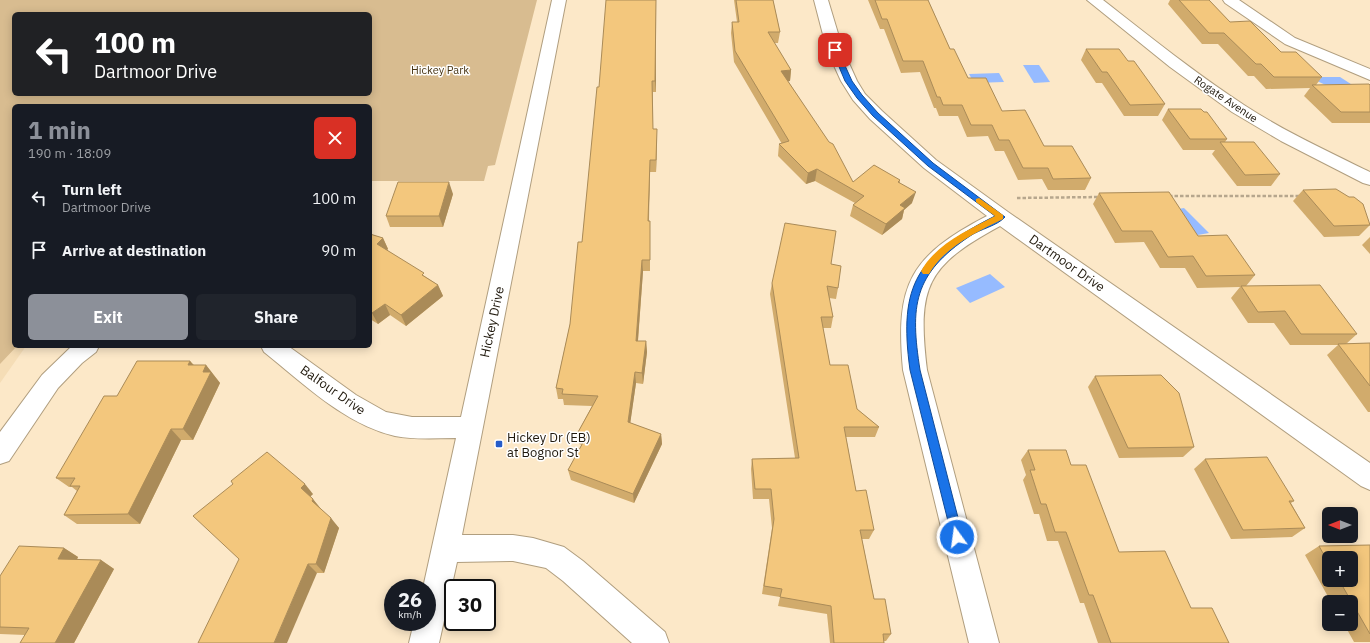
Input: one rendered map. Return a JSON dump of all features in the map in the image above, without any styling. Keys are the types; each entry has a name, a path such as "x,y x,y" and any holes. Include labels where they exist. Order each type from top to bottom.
{"street":[{"name":"Hickey Drive","path":"424,643 445,549 558,0"},
{"name":"Dartmoor Drive","path":"821,0 840,63 859,97 876,115 930,164 1001,217 1370,478"},
{"name":"Rogate Avenue","path":"1094,0 1196,80 1241,110 1285,136 1370,180"},
{"path":"1230,0 1290,41 1370,74"},
{"path":"984,643 915,370 911,344 910,319 915,292 928,266 948,247 969,232 1001,217"},
{"path":"0,454 52,378 86,348"},
{"name":"Balfour Drive","path":"275,348 343,400 372,417 393,425 470,427"},
{"path":"445,549 513,548 533,551 554,557 573,570 654,643"}],"path":[{"path":"1016,198 1104,196"},
{"path":"1167,196 1305,196"}],"shaded area":[{"path":"0,241 12,331 12,348 25,348 0,383"}],"green space":[{"name":"Hickey Park","path":"0,0 537,0 495,165 488,166 484,181 372,181 372,104 12,104 12,348 15,348 0,364"}],"water":[{"path":"1023,65 1039,65 1050,82 1034,83"},
{"path":"999,73 1004,82 974,83 969,74"},
{"path":"1320,77 1340,77 1354,86 1330,87 1317,81"},
{"path":"1184,208 1209,233 1192,236 1168,211"},
{"path":"990,274 1005,287 970,303 956,288"}],"building":[{"path":"606,0 656,0 655,81 652,81 653,129 657,129 656,160 650,160 648,221 650,221 650,260 642,260 636,341 646,341 642,373 635,372 628,422 661,434 633,494 568,470 586,437 577,434 598,396 562,394 563,389 556,388 570,324 578,242 582,242 597,87 599,87"},
{"path":"736,0 773,0 780,32 768,32 791,70 781,71 829,142 833,144 853,182 874,165 900,180 898,182 916,192 900,205 905,208 886,224 853,205 864,196 817,169 808,173 779,144 789,141 735,51 732,22 739,22"},
{"path":"875,0 928,0 950,49 954,49 968,78 986,78 1002,111 1025,110 1044,146 1072,146 1091,178 1053,179 1048,168 1023,168 1009,140 999,140 992,125 971,125 962,105 943,105 940,97 937,97 923,61 903,61 887,19 882,19"},
{"path":"1179,0 1209,0 1230,22 1250,21 1281,52 1296,52 1322,77 1274,77 1261,64 1256,64 1224,33 1209,33"},
{"path":"1086,49 1119,49 1128,61 1134,61 1165,104 1130,105 1107,72 1102,72"},
{"path":"1369,84 1370,112 1341,112 1312,85"},
{"path":"1168,109 1201,109 1204,112 1207,112 1227,139 1190,139"},
{"path":"1220,142 1254,142 1280,174 1245,175"},
{"path":"398,182 449,182 439,216 386,216"},
{"path":"1336,189 1349,197 1354,197 1363,204 1370,225 1334,226 1303,190"},
{"path":"1169,192 1198,236 1227,235 1255,275 1206,276 1193,256 1168,257 1152,231 1122,231 1099,193"},
{"path":"785,223 836,231 831,264 841,266 838,288 827,286 833,317 821,317 830,365 848,365 857,409 879,427 844,427 856,491 866,490 874,530 860,530 874,599 885,599 891,634 883,634 884,643 834,643 831,606 780,597 782,589 764,586 774,519 771,489 755,489 752,459 799,458 772,283"},
{"path":"372,235 383,238 377,244 424,273 422,275 438,285 401,315 385,304 372,313"},
{"path":"1320,285 1357,334 1301,334 1285,311 1258,312 1241,286"},
{"path":"1370,343 1370,386 1338,344"},
{"path":"137,361 190,361 188,365 206,365 203,372 211,372 183,429 171,429 128,514 64,515 80,486 70,486 75,478 56,478 104,396 117,396"},
{"path":"1161,375 1179,393 1194,447 1128,448 1095,376"},
{"path":"1028,450 1066,450 1071,465 1086,465 1119,552 1165,551 1191,608 1212,608 1229,643 1111,643 1093,595 1089,595 1066,532 1055,532 1046,504 1041,504 1030,470 1035,470"},
{"path":"267,452 305,484 301,488 313,499 312,501 331,518 316,564 308,564 274,643 198,643 239,559 193,516 233,484 231,481"},
{"path":"1267,457 1294,501 1289,501 1305,528 1243,530 1205,459"},
{"path":"1370,545 1370,634 1358,613 1358,595 1348,595 1343,587 1358,587 1358,551 1322,551 1319,546"},
{"path":"19,546 64,548 58,559 101,560 55,643 20,643 29,628 0,627 0,576"}],"slow traffic":[{"path":"926,271 928,266 948,247 969,232 1001,217 979,200"}],"place":[{"name":"Hickey Dr (EB) at Bognor St","path":"499,444"}],"route":[{"path":"835,50 849,81 859,97 876,115 930,164 1001,217 969,232 948,247 928,266 915,292 910,319 911,344 915,370 957,537"}]}
